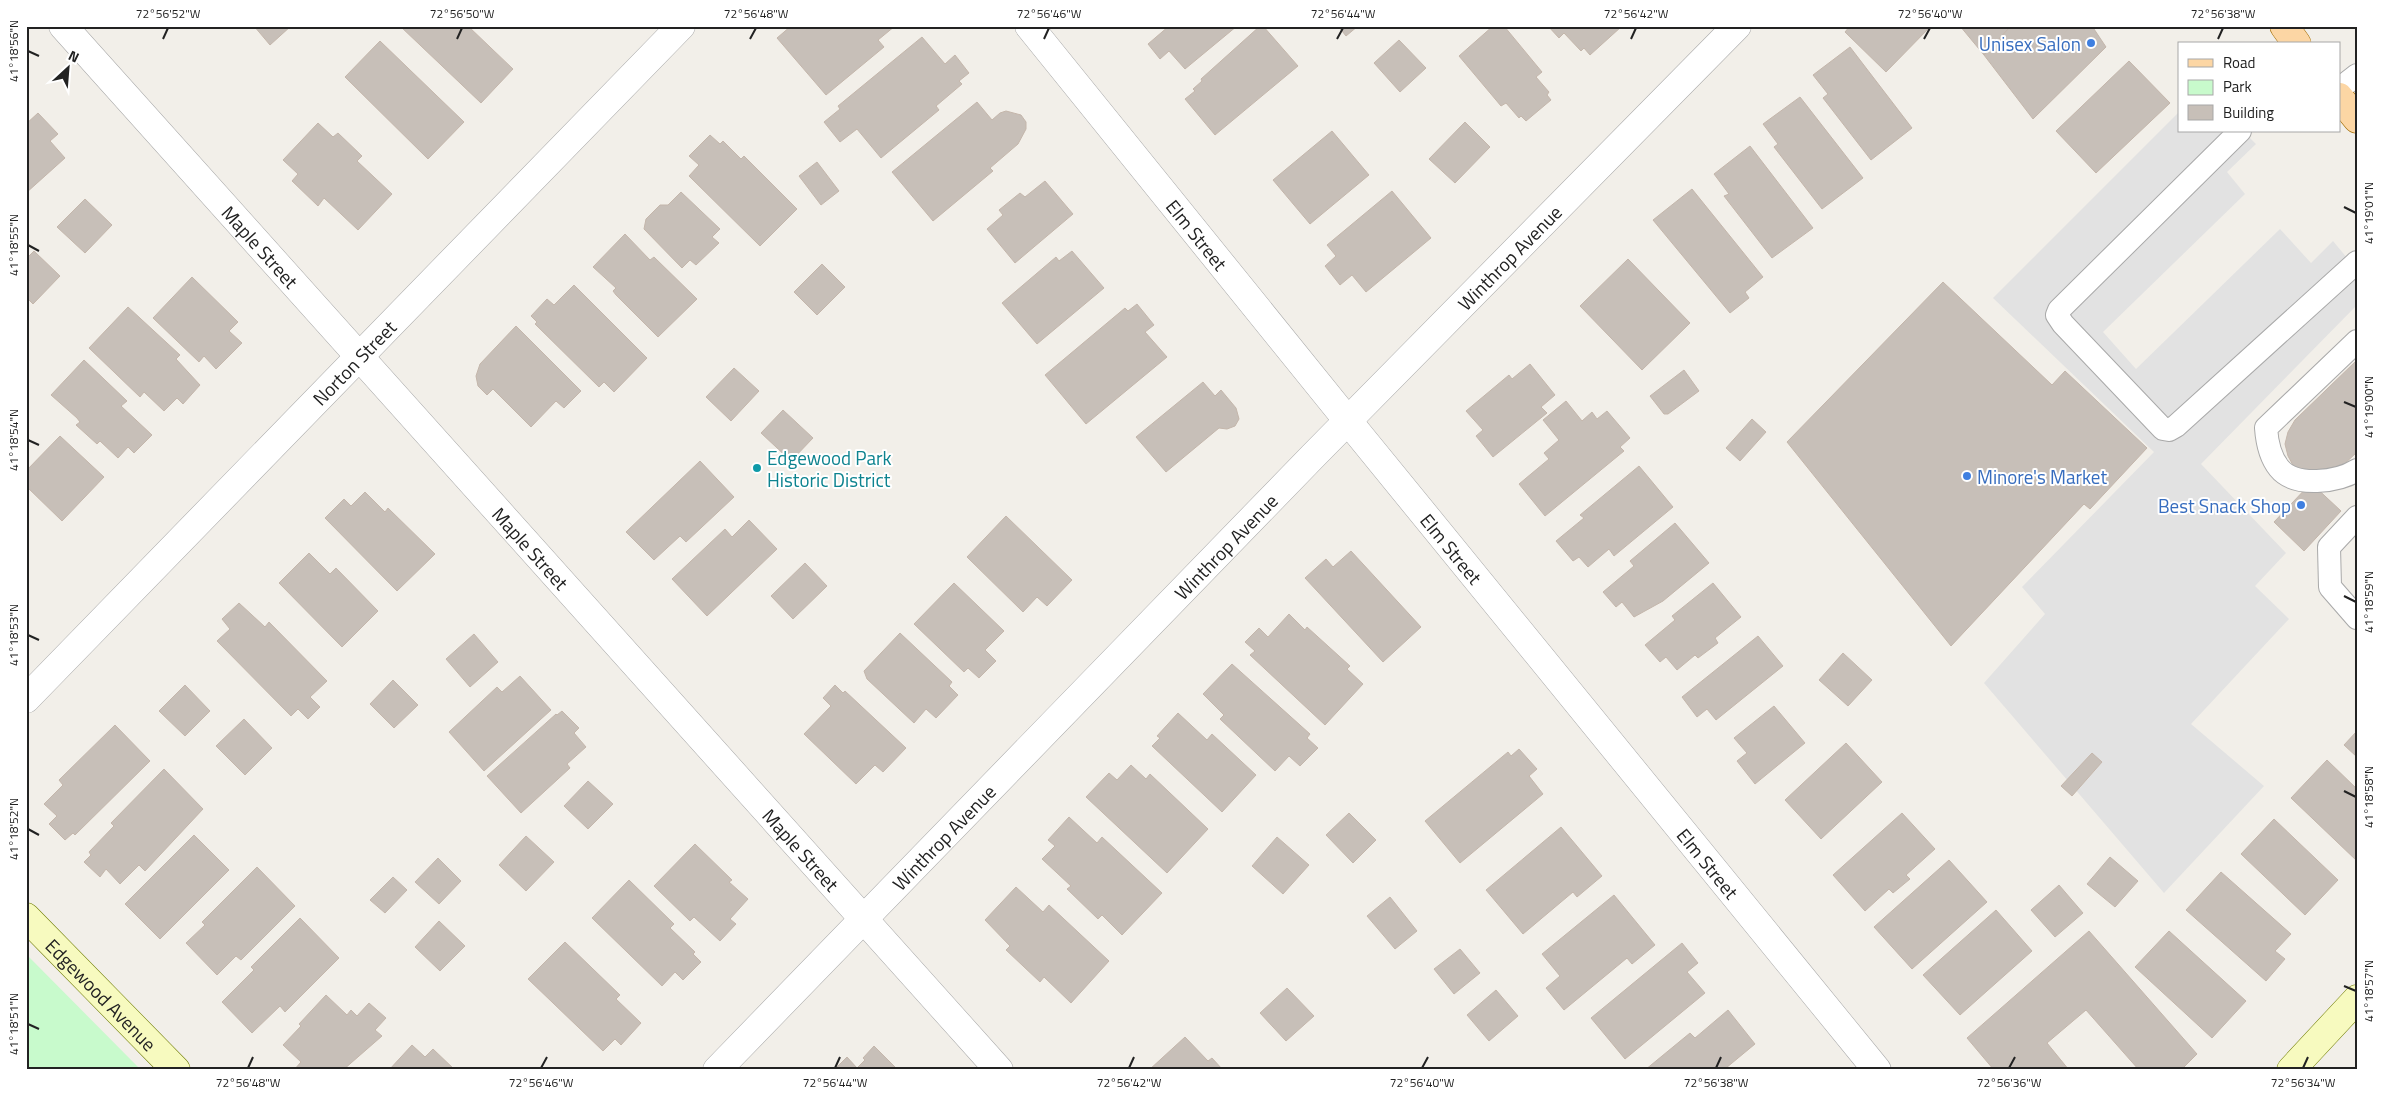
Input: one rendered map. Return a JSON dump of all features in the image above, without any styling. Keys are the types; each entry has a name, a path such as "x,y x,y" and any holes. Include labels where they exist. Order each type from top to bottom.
{"main road":[{"path":"2284,26 2296,42"},
{"path":"2340,98 2357,119"},
{"name":"Edgewood Avenue","path":"26,916 176,1070"},
{"path":"2291,1070 2357,999"}],"street":[{"name":"Maple Street","path":"63,26 999,1070"},
{"name":"Norton Street","path":"26,699 681,26"},
{"name":"Elm Street","path":"1029,26 1348,421 1878,1070"},
{"name":"Winthrop Avenue","path":"717,1070 1348,421 1736,26"}],"lane":[{"path":"2340,88 2357,75"},
{"path":"2239,132 2059,310 2057,315 2063,324 2163,430 2169,430 2357,262"},
{"path":"2348,471 2326,482 2292,478 2279,469 2267,444 2266,428 2290,414 2331,375 2357,341"},
{"path":"2357,517 2329,547 2330,587 2357,618"}],"green space":[{"path":"26,954 141,1070 26,1070"}],"shaded area":[{"path":"2178,113 2178,132 2244,132 2256,144 2227,172 2245,194 2103,332 2136,369 2280,229 2311,263 2333,241 2357,270 2357,305 2201,464 2286,553 2255,586 2289,619 2191,724 2264,786 2164,893 1984,683 2045,614 2022,587 2154,452 1993,298"}],"building":[{"path":"254,26 291,26 270,45"},
{"path":"400,26 468,26 513,69 481,103"},
{"path":"791,26 895,26 878,40 884,47 826,95 777,38"},
{"path":"1169,26 1237,26 1185,69 1169,51 1160,59 1148,44"},
{"path":"1260,26 1263,26 1298,66 1215,135 1185,99 1195,91 1193,89 1202,81 1201,79"},
{"path":"1338,26 1358,26 1346,36"},
{"path":"1493,26 1504,26 1542,72 1536,77 1549,92 1547,95 1551,100 1526,121 1521,116 1519,118 1506,103 1501,106 1459,56"},
{"path":"1548,26 1621,27 1590,55 1584,48 1581,51 1564,33 1559,38"},
{"path":"1850,26 1931,26 1886,72 1845,32"},
{"path":"1960,26 2011,26 1984,55"},
{"path":"2011,26 2092,26 2106,47 2033,119 1984,55"},
{"path":"922,37 945,64 955,55 969,73 959,81 962,84 936,106 939,110 881,158 857,129 840,142 824,122 840,109 838,106"},
{"path":"1399,40 1426,68 1400,92 1374,63"},
{"path":"380,41 464,122 428,159 345,77"},
{"path":"1850,47 1912,128 1871,160 1823,98 1828,94 1813,75"},
{"path":"2129,61 2170,103 2096,173 2056,131"},
{"path":"1800,97 1863,178 1822,209 1774,147 1778,144 1763,124"},
{"path":"977,102 992,120 1000,113 1006,111 1021,115 1026,122 1026,129 1018,144 990,168 993,171 933,221 892,172"},
{"path":"38,113 58,134 50,141 65,158 26,193 26,124"},
{"path":"1465,122 1490,147 1455,183 1429,159"},
{"path":"318,123 333,137 338,133 362,156 357,161 392,194 358,230 324,198 318,206 292,181 298,174 283,160"},
{"path":"1332,131 1369,175 1310,224 1273,180"},
{"path":"710,135 720,144 723,141 741,159 744,156 797,209 760,246 689,176 699,165 689,156"},
{"path":"1750,146 1813,228 1772,258 1724,196 1729,194 1714,174"},
{"path":"817,162 839,191 821,205 799,176"},
{"path":"1045,181 1073,214 1015,263 987,229 1003,215 999,210 1020,193 1025,197"},
{"path":"1692,189 1763,277 1745,292 1749,298 1730,313 1653,220"},
{"path":"1392,191 1431,238 1366,292 1352,275 1340,285 1325,266 1336,256 1327,245"},
{"path":"681,192 720,229 712,237 719,243 696,265 690,260 682,268 644,229 646,219 660,205 668,205"},
{"path":"85,199 112,225 85,253 57,227"},
{"path":"625,234 650,260 654,257 697,299 658,337 616,295 613,291 616,288 593,267"},
{"path":"34,251 60,276 33,304 26,297 26,259"},
{"path":"1072,251 1104,288 1037,344 1002,303 1056,257 1059,261"},
{"path":"1628,259 1690,323 1642,370 1580,306"},
{"path":"822,264 845,287 817,315 794,292"},
{"path":"192,277 238,322 229,331 242,343 216,369 204,356 199,362 153,318"},
{"name":"Minore's Market","path":"1943,282 2052,385 2065,371 2147,448 2090,509 2084,504 1951,646 1787,442"},
{"path":"574,285 647,358 614,392 604,382 599,387 535,324 537,322 531,316 547,299 554,305"},
{"path":"1137,304 1154,325 1145,332 1167,357 1086,424 1045,375 1125,308 1128,311"},
{"path":"128,307 180,355 176,359 200,385 183,404 177,398 164,411 144,392 140,397 89,348"},
{"path":"516,326 581,391 564,408 556,401 531,427 493,389 487,395 478,386 476,376 480,364"},
{"path":"84,360 127,401 121,406 152,435 134,453 128,447 118,458 100,441 97,444 76,425 80,422 77,418 51,395"},
{"path":"2357,360 2357,452 2337,471 2325,476 2294,467 2288,456 2285,444 2288,432 2295,420"},
{"path":"1530,364 1555,395 1541,407 1547,413 1493,457 1476,436 1483,430 1466,411 1509,375 1512,379"},
{"path":"734,368 759,391 731,421 706,397"},
{"path":"1684,370 1699,391 1668,414 1664,414 1650,396"},
{"path":"1203,382 1215,396 1221,390 1236,408 1239,419 1235,426 1227,429 1219,428 1166,472 1136,437"},
{"path":"1566,401 1582,421 1592,412 1597,419 1607,411 1630,438 1620,447 1624,451 1545,516 1519,484 1549,459 1544,453 1559,440 1543,420"},
{"path":"783,410 813,438 791,461 761,433"},
{"path":"1752,419 1766,432 1740,461 1726,448"},
{"path":"60,436 104,477 62,521 26,486 26,471"},
{"path":"700,461 734,497 686,542 680,536 654,560 626,532"},
{"path":"1639,466 1673,507 1614,556 1609,549 1588,567 1579,557 1573,561 1556,541 1584,518 1580,515"},
{"path":"2311,483 2341,511 2304,551 2274,522"},
{"path":"365,492 385,512 388,508 435,554 397,591 325,518 344,499 351,506"},
{"path":"1006,516 1072,580 1047,606 1037,597 1023,612 967,557"},
{"path":"749,520 777,549 707,616 672,579 725,529 732,537"},
{"path":"1675,523 1709,563 1663,601 1634,617 1622,602 1616,607 1603,592 1634,566 1630,561"},
{"path":"1351,551 1421,627 1383,662 1305,578 1326,559 1333,567"},
{"path":"309,553 330,574 336,568 378,611 342,647 279,583"},
{"path":"805,563 827,586 793,619 771,596"},
{"path":"954,583 1004,631 985,650 996,661 979,678 968,668 964,672 914,624"},
{"path":"1713,583 1741,617 1715,638 1718,643 1698,658 1695,655 1677,670 1666,657 1660,662 1645,645 1675,620 1672,616"},
{"path":"239,603 265,627 269,622 327,681 310,697 320,707 308,719 298,709 291,716 217,641 230,629 222,619"},
{"path":"1289,614 1305,630 1307,627 1350,666 1347,669 1363,684 1325,725 1250,655 1255,651 1245,642 1259,628 1268,637"},
{"path":"900,633 952,682 949,686 958,695 936,718 926,709 914,723 867,679 864,671"},
{"path":"474,634 498,662 470,687 446,659"},
{"path":"1758,636 1783,666 1716,720 1707,709 1697,717 1682,697"},
{"path":"1843,653 1872,680 1848,706 1819,680"},
{"path":"1232,664 1310,734 1307,738 1318,748 1300,766 1289,756 1275,771 1220,719 1224,715 1203,694"},
{"path":"520,676 551,710 484,771 449,732 497,687 502,692"},
{"path":"393,680 418,705 394,728 370,704"},
{"path":"185,685 210,711 185,736 159,711"},
{"path":"835,685 843,693 845,691 906,748 883,772 875,765 856,784 804,734 831,706 823,698"},
{"path":"1774,706 1805,743 1755,784 1737,761 1747,753 1734,738"},
{"path":"562,711 579,728 574,733 586,747 567,764 570,768 521,813 487,776 556,714"},
{"path":"1178,713 1207,740 1212,734 1256,775 1222,812 1152,746 1160,738 1157,736"},
{"path":"244,719 272,748 245,775 216,746"},
{"path":"115,725 150,761 75,835 73,833 65,840 49,824 57,816 44,804 63,785 59,780"},
{"path":"2357,731 2357,757 2344,745"},
{"path":"1846,743 1882,782 1821,839 1785,800"},
{"path":"1519,749 1537,769 1529,776 1543,794 1460,863 1425,821 1508,752 1511,756"},
{"path":"2092,753 2102,762 2072,796 2061,786"},
{"path":"2327,760 2357,789 2357,861 2291,798"},
{"path":"1131,765 1146,779 1150,774 1208,829 1167,873 1086,797 1109,773 1117,780"},
{"path":"164,769 203,809 145,871 139,865 120,884 106,869 100,877 84,862 91,855 89,852 114,826 111,823"},
{"path":"588,781 613,804 588,829 564,806"},
{"path":"1349,813 1376,840 1353,863 1326,835"},
{"path":"1902,813 1935,849 1906,875 1910,879 1893,893 1889,889 1865,911 1833,875"},
{"path":"1069,817 1097,843 1102,837 1162,893 1122,935 1102,915 1098,919 1067,889 1071,886 1042,859 1055,846 1048,840"},
{"path":"2274,819 2338,880 2305,915 2241,854"},
{"path":"1561,827 1602,876 1577,897 1573,892 1523,934 1486,890"},
{"path":"194,835 229,870 160,939 125,904"},
{"path":"526,836 554,862 526,891 499,865"},
{"path":"1277,837 1309,865 1283,894 1252,866"},
{"path":"695,844 732,880 729,882 748,899 730,919 736,924 720,941 694,917 690,921 654,886"},
{"path":"2110,857 2138,881 2115,907 2087,884"},
{"path":"438,858 461,881 439,904 415,882"},
{"path":"1949,860 1987,902 1912,969 1874,927"},
{"path":"257,867 295,906 241,960 236,956 217,975 186,943 205,925 202,922"},
{"path":"2221,872 2291,934 2275,951 2285,959 2266,981 2186,910"},
{"path":"393,877 407,890 385,913 370,900"},
{"path":"629,880 674,924 670,928 695,952 693,954 701,962 683,980 675,972 662,986 592,918"},
{"path":"2059,885 2083,913 2055,937 2031,910"},
{"path":"1016,887 1043,912 1049,905 1109,961 1071,1003 1044,977 1040,982 1006,950 1010,946 985,920"},
{"path":"1614,895 1655,945 1632,964 1627,958 1564,1010 1546,988 1560,976 1542,954"},
{"path":"1390,897 1417,931 1395,949 1367,916"},
{"path":"1996,910 2032,951 1960,1015 1923,975"},
{"path":"300,918 339,958 285,1012 280,1006 252,1033 222,1002 254,970 251,967"},
{"path":"439,921 465,946 440,971 415,947"},
{"path":"2089,931 2197,1054 2181,1070 2139,1070 2086,1010 2047,1043 2069,1070 1994,1070 1967,1038"},
{"path":"2169,931 2246,1001 2212,1038 2135,967"},
{"path":"565,942 620,995 616,999 641,1023 621,1045 615,1039 603,1051 528,979"},
{"path":"1682,943 1698,963 1687,972 1705,993 1625,1059 1591,1018"},
{"path":"1460,949 1480,973 1454,994 1434,969"},
{"path":"1287,988 1314,1016 1286,1041 1260,1013"},
{"path":"1496,990 1518,1016 1489,1041 1467,1015"},
{"path":"326,995 347,1015 351,1010 357,1016 369,1003 386,1018 375,1030 382,1036 343,1070 294,1070 301,1062 283,1045 301,1026 299,1024"},
{"path":"1728,1010 1755,1044 1726,1068 1727,1070 1645,1070 1690,1033 1695,1038"},
{"path":"1185,1037 1208,1061 1212,1058 1222,1069 1149,1070"},
{"path":"412,1045 425,1057 433,1049 455,1070 389,1070"},
{"path":"874,1046 898,1070 834,1070 847,1057 857,1068"}],"place":[{"name":"Unisex Salon","path":"2091,43"},
{"name":"Edgewood Park Historic District","path":"757,468"},
{"name":"Minore's Market","path":"1967,476"},
{"name":"Best Snack Shop","path":"2301,505"}]}
